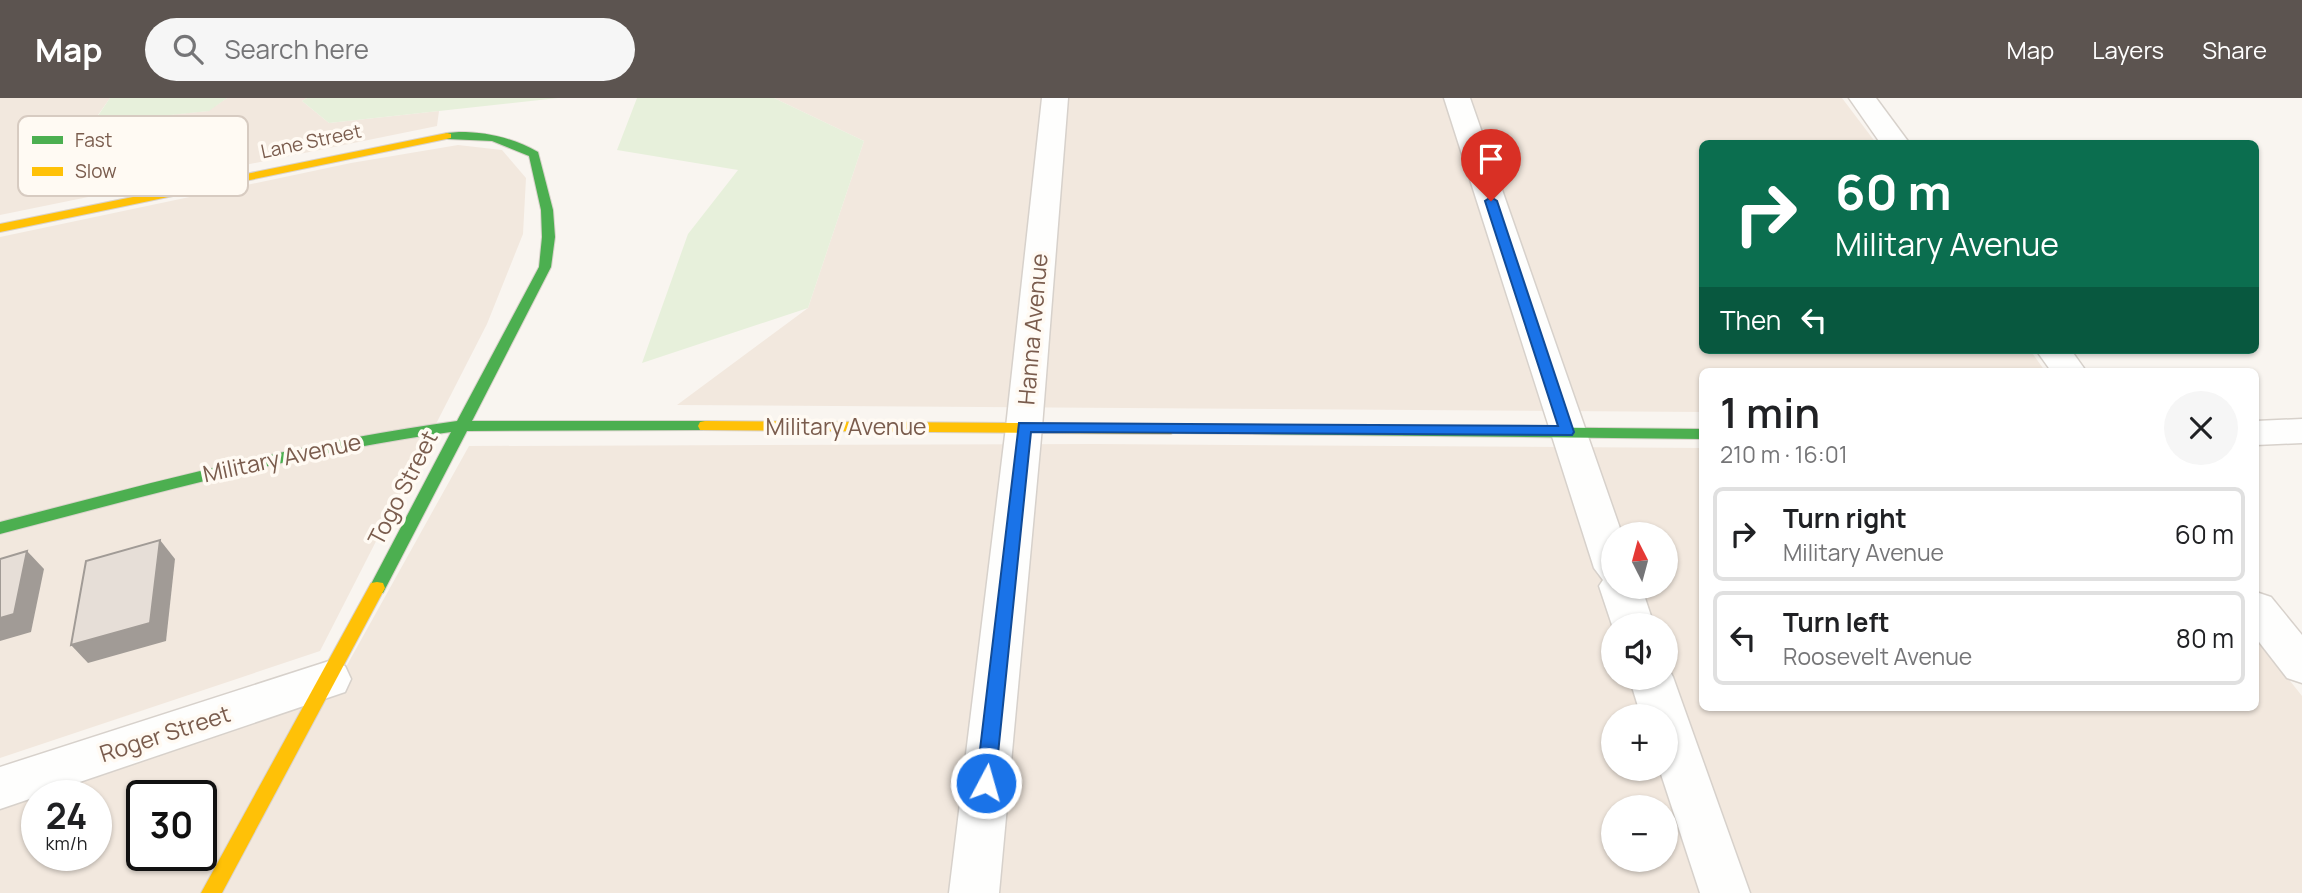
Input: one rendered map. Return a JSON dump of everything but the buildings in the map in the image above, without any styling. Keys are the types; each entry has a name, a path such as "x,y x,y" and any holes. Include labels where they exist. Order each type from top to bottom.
{"street":[{"name":"Hanna Avenue","path":"974,893 1024,427 1055,98"},
{"path":"1457,98 1601,530"},
{"path":"1862,98 1893,140"},
{"name":"Lane Street","path":"248,176 430,138 467,134"},
{"name":"Togo Street","path":"211,893 329,679 545,267 551,238 544,187 534,154 511,139 467,134"},
{"name":"Lane Street","path":"0,228 153,196"},
{"path":"2056,354 2067,368"},
{"name":"Military Avenue","path":"0,528 231,467 402,433 460,426 1024,427 1699,434"},
{"path":"2259,433 2302,431"},
{"path":"2259,612 2302,666"},
{"name":"Roger Street","path":"0,788 329,679"},
{"path":"1678,756 1725,893"}],"shaded area":[{"path":"0,98 110,98 97,116 18,116 18,196 93,196 0,215"},
{"path":"227,98 307,98 302,101 329,123 439,111 437,126 248,164 248,116 156,116 208,111"},
{"path":"774,98 1842,98 1874,140 1699,140 1699,354 2033,354 2043,368 1699,368 1699,412 677,405 808,308 864,141"},
{"path":"458,145 502,150 526,178 523,234 487,324 320,651 0,758 0,237 194,196 248,196 248,185 351,163"},
{"path":"1095,444 1699,448 1699,711 2259,711 2259,642 2302,696 2302,893 0,893 0,803 21,796 21,871 112,871 112,780 69,780 332,692 469,446"}],"green space":[{"path":"110,98 227,98 209,111 161,116 98,116"},
{"path":"307,98 558,98 329,123 302,101"},
{"path":"637,98 774,98 864,141 808,308 642,363 688,234 738,170 617,150"}],"traffic: fast":[{"path":"377,588 545,267 548,252 549,224 534,154 492,138 447,136"},
{"path":"0,528 228,469 401,434 460,426 705,426"},
{"path":"1171,429 1699,434"}],"traffic: slow":[{"path":"248,177 447,136"},
{"path":"0,228 155,196"},
{"path":"705,426 1171,429"},
{"path":"211,893 377,588"}],"route":[{"path":"986,783 1024,427 1567,432 1491,201"}]}
